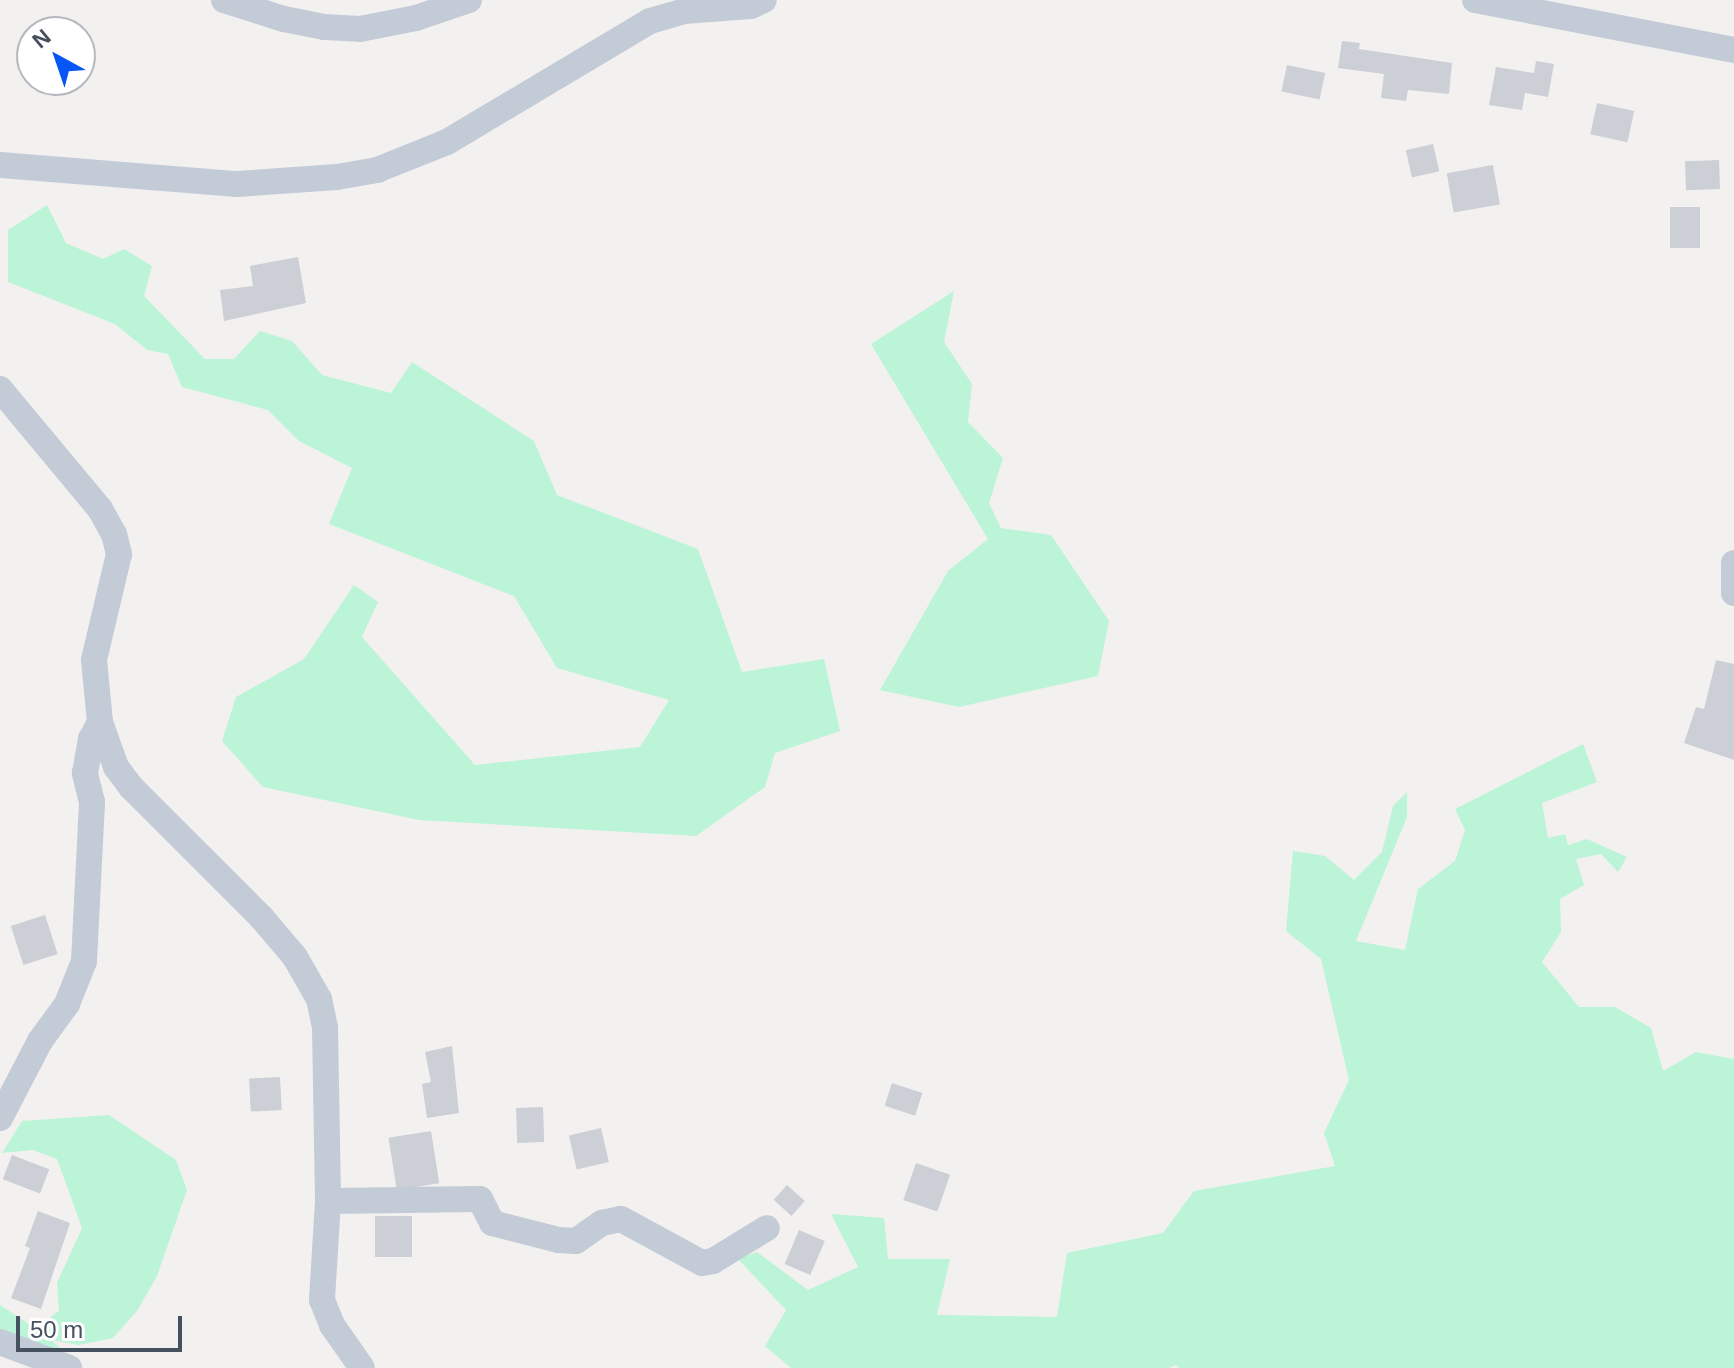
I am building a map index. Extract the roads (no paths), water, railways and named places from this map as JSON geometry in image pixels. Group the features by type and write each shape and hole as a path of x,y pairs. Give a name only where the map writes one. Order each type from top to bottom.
{"street":[{"path":"224,0 284,19 324,27 360,29 416,18 469,0"},
{"path":"0,165 237,184 337,177 377,170 447,142 650,21 684,11 751,6 764,0"},
{"path":"1475,0 1734,50"},
{"path":"0,389 100,509 114,534 119,554 94,660 100,722 116,767 131,787 261,917 295,957 319,999 325,1028 328,1201 322,1300 332,1325 362,1368"},
{"path":"1734,563 1734,593"},
{"path":"0,1118 40,1041 67,1004 84,961 92,835 86,755 100,722"},
{"path":"328,1201 480,1199 492,1223 576,1241 602,1223 621,1219 702,1263 713,1261 767,1228"},
{"path":"0,1342 69,1368"}]}
